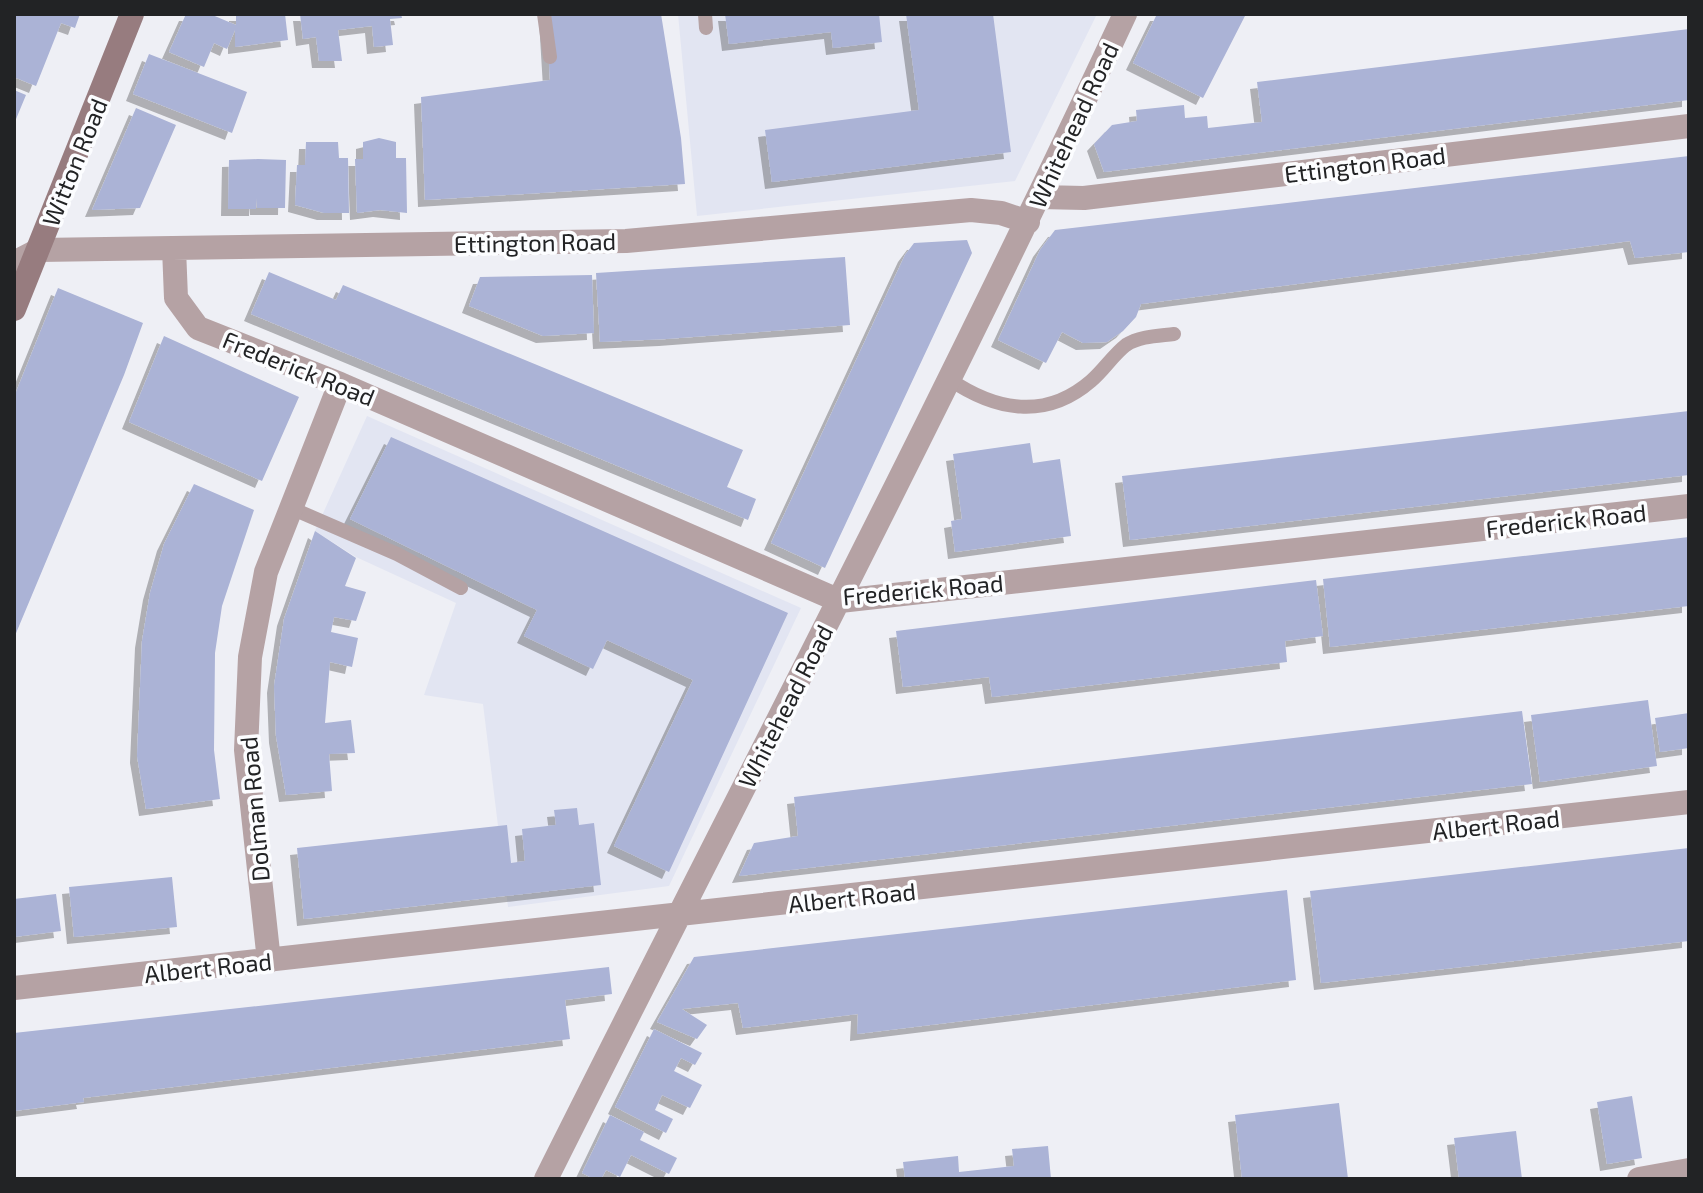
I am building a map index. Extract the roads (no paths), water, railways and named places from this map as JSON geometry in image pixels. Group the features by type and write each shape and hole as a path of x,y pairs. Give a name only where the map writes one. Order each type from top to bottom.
{"main road":[{"name":"Witton Road","path":"14,309 132,14"}],"street":[{"name":"Whitehead Road","path":"546,1179 677,916 840,601 1028,222 1125,14"},
{"name":"Ettington Road","path":"1040,197 1084,198 1689,126"},
{"name":"Ettington Road","path":"39,250 626,241 971,210 1001,213 1028,222"},
{"name":"Frederick Road","path":"174,248 176,298 198,328 340,384 840,601 1689,506"},
{"path":"14,263 39,250"},
{"name":"Dolman Road","path":"269,961 246,750 249,673 266,572 340,384"},
{"name":"Albert Road","path":"14,988 1689,802"},
{"path":"1639,1179 1689,1170"}],"lane":[{"path":"544,14 550,57"},
{"path":"949,379 972,395 996,403 1030,407 1048,405 1067,399 1093,380 1128,344 1144,338 1174,334"},
{"path":"291,508 397,554 461,588"}]}
